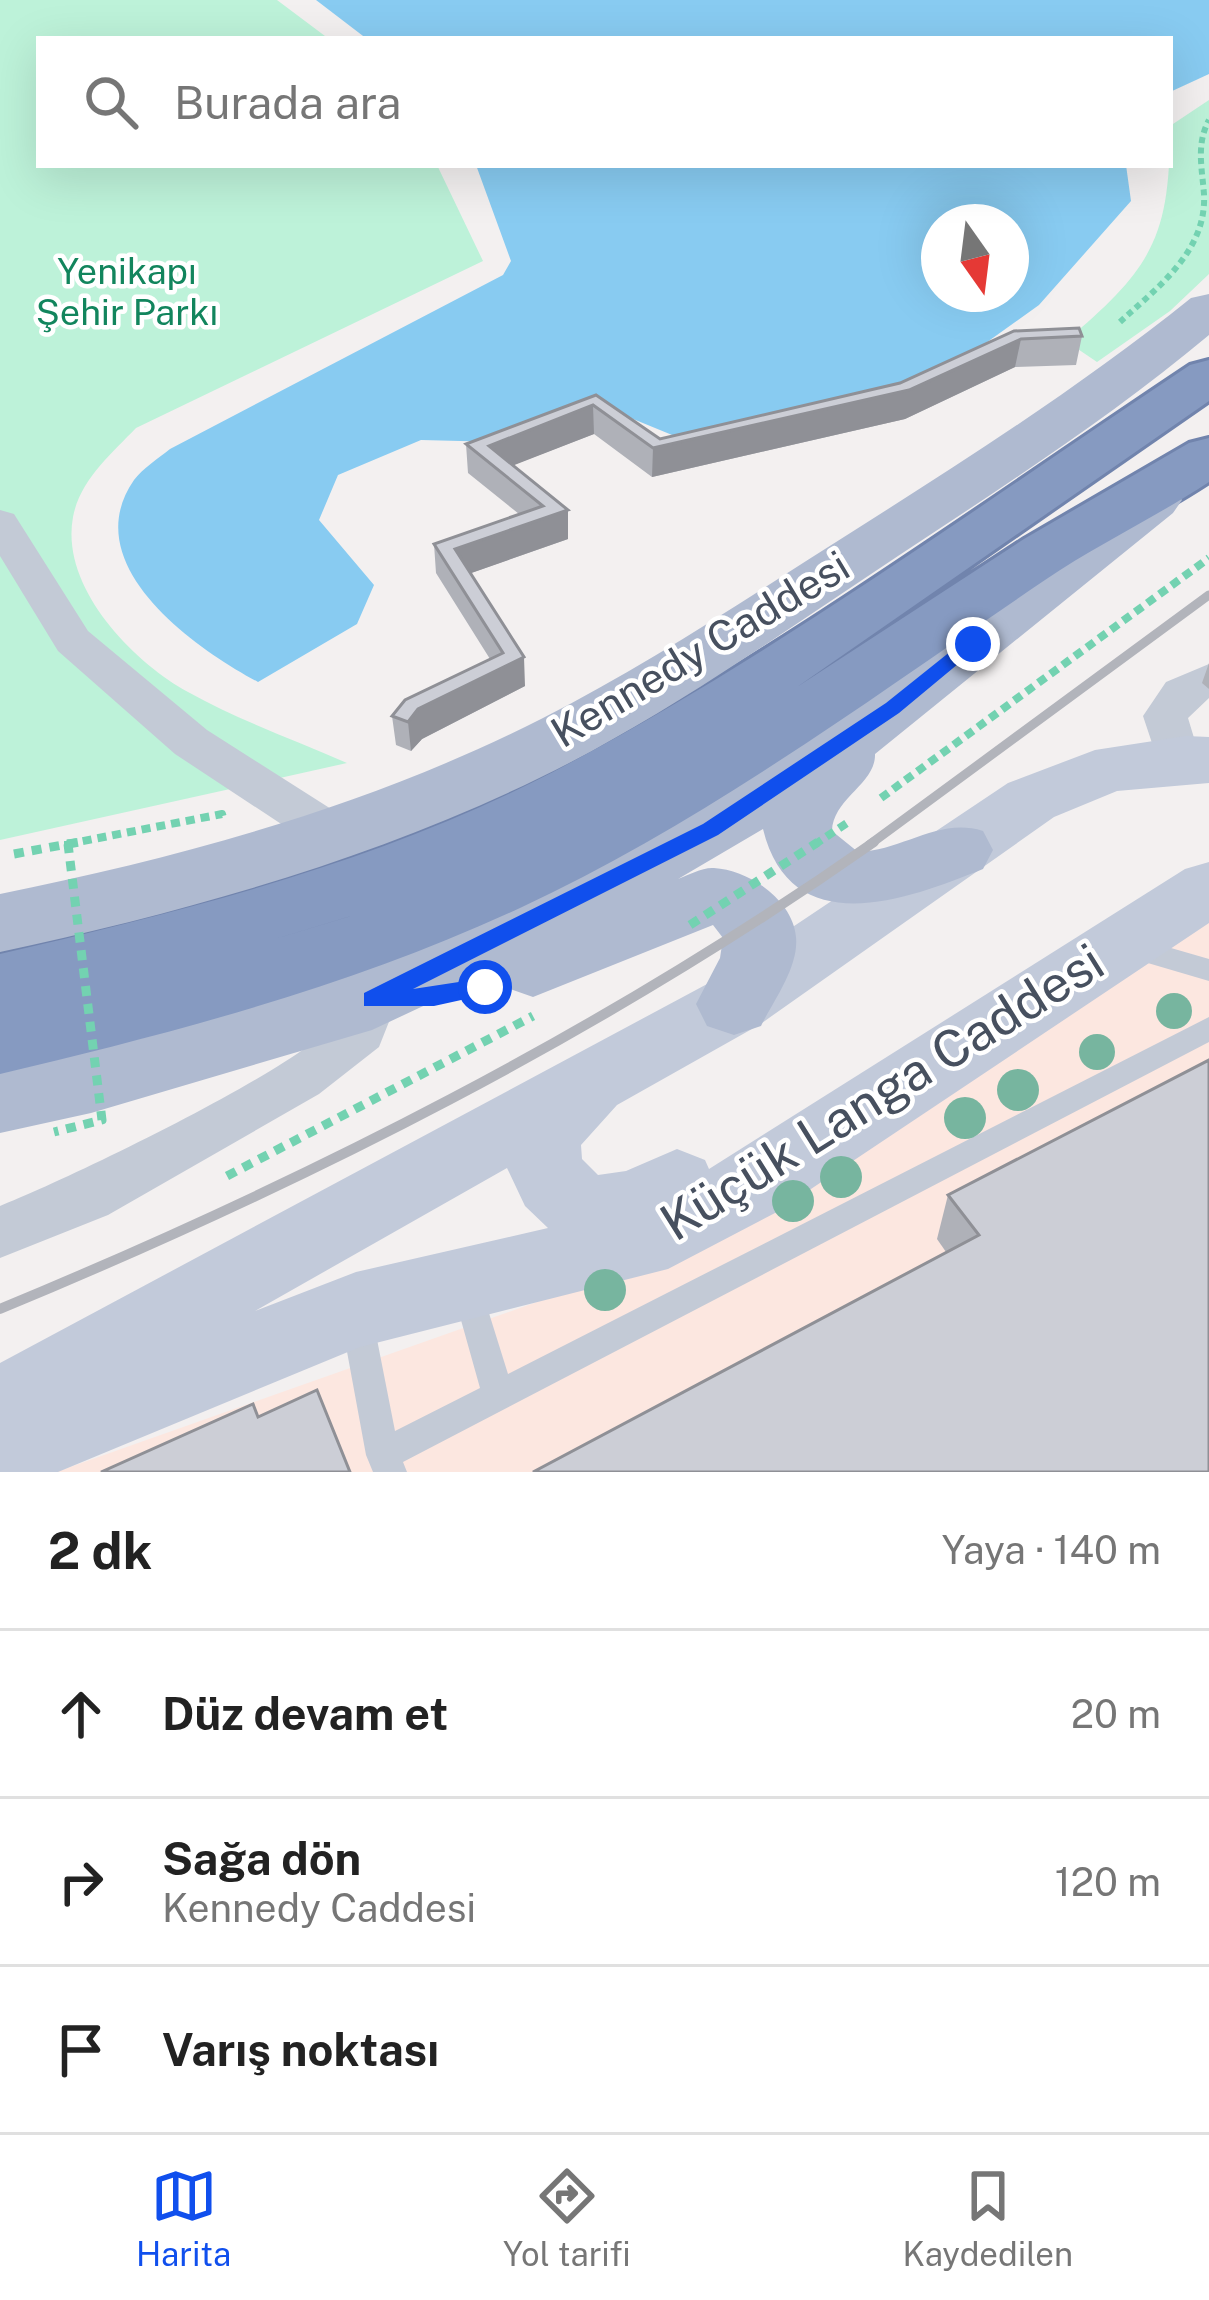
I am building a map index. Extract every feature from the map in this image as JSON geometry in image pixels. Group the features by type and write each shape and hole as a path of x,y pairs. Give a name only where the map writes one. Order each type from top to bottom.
{"highway":[{"path":"0,984 139,951 348,889 574,791 762,680 1209,376"},
{"path":"0,1042 230,985 346,948 493,890 758,747 1083,526 1195,465"}],"main road":[{"name":"Kennedy Caddesi","path":"0,922 169,882 334,834 511,759 637,696 1030,445 1144,364 1209,309"},
{"path":"27,1115 91,1080 372,999 710,830 892,708 1195,465"},
{"path":"892,708 816,789 794,824 796,840 820,862 852,880 887,876 958,850"},
{"path":"0,1409 613,1066 734,1004 802,963 958,850 1064,783 1133,763 1194,760"},
{"name":"Küçük Langa Caddesi","path":"0,1453 356,1310 466,1282 538,1271 640,1243 747,1189 1209,888"},
{"path":"372,999 434,997 485,987 712,895 737,902 760,934 757,959 734,1004"},
{"path":"613,1066 562,1110 543,1144 546,1169 571,1203 603,1212 653,1197 781,1129 887,1095"}],"street":[{"path":"0,523 73,641 191,742 334,834"},
{"path":"1194,760 1165,716 1182,693 1209,679"},
{"path":"0,1232 88,1197 300,1078 362,1031 372,999"}],"lane":[{"path":"1119,944 1209,970"},
{"path":"356,1310 386,1464 498,1396 1209,1029"},
{"path":"466,1282 498,1396"}],"path":[{"path":"1117,324 1167,278 1192,245 1204,216 1202,135 1209,120"},
{"path":"670,937 850,821 1209,558"},
{"path":"14,854 208,817"},
{"path":"27,1115 102,1120 68,844"},
{"path":"212,1184 553,1005"}],"shaded area":[{"path":"1209,916 1209,1472 56,1472 630,1269"}],"green space":[{"name":"Yenikapı Şehir Parkı","path":"0,0 277,0 325,36 36,36 36,168 438,168 483,261 136,428 90,479 73,517 72,543 89,595 145,661 207,702 347,763 0,840"},
{"path":"1209,100 1209,274 1170,311 1097,362 1066,341 1119,292 1150,248 1160,224 1169,168 1173,168 1173,124"}],"water":[{"path":"316,0 1209,0 1209,74 1173,91 1173,36 363,36"},
{"path":"477,168 1126,168 1131,201 1039,305 927,385 677,437 616,412 500,442 421,440 338,475 319,520 374,585 357,624 258,682 176,626 131,573 120,543 120,512 137,476 170,449 503,275 511,261"}],"building":[{"path":"1079,328 1082,336 1021,339 909,390 653,448 593,405 489,446 568,510 455,549 524,657 418,709 408,722 392,716 405,700 503,653 434,544 543,506 466,444 596,395 660,439 900,383 1014,331"},
{"path":"1209,1060 1209,1472 533,1472 979,1235 948,1195"},
{"path":"317,1390 350,1472 101,1472 253,1404 258,1417"}],"railway":[{"path":"869,845 1209,595"},
{"path":"0,1309 227,1209 450,1099 666,978 874,842"}],"route":[{"path":"485,987 434,997 372,999 710,830 782,786 973,644"}]}
